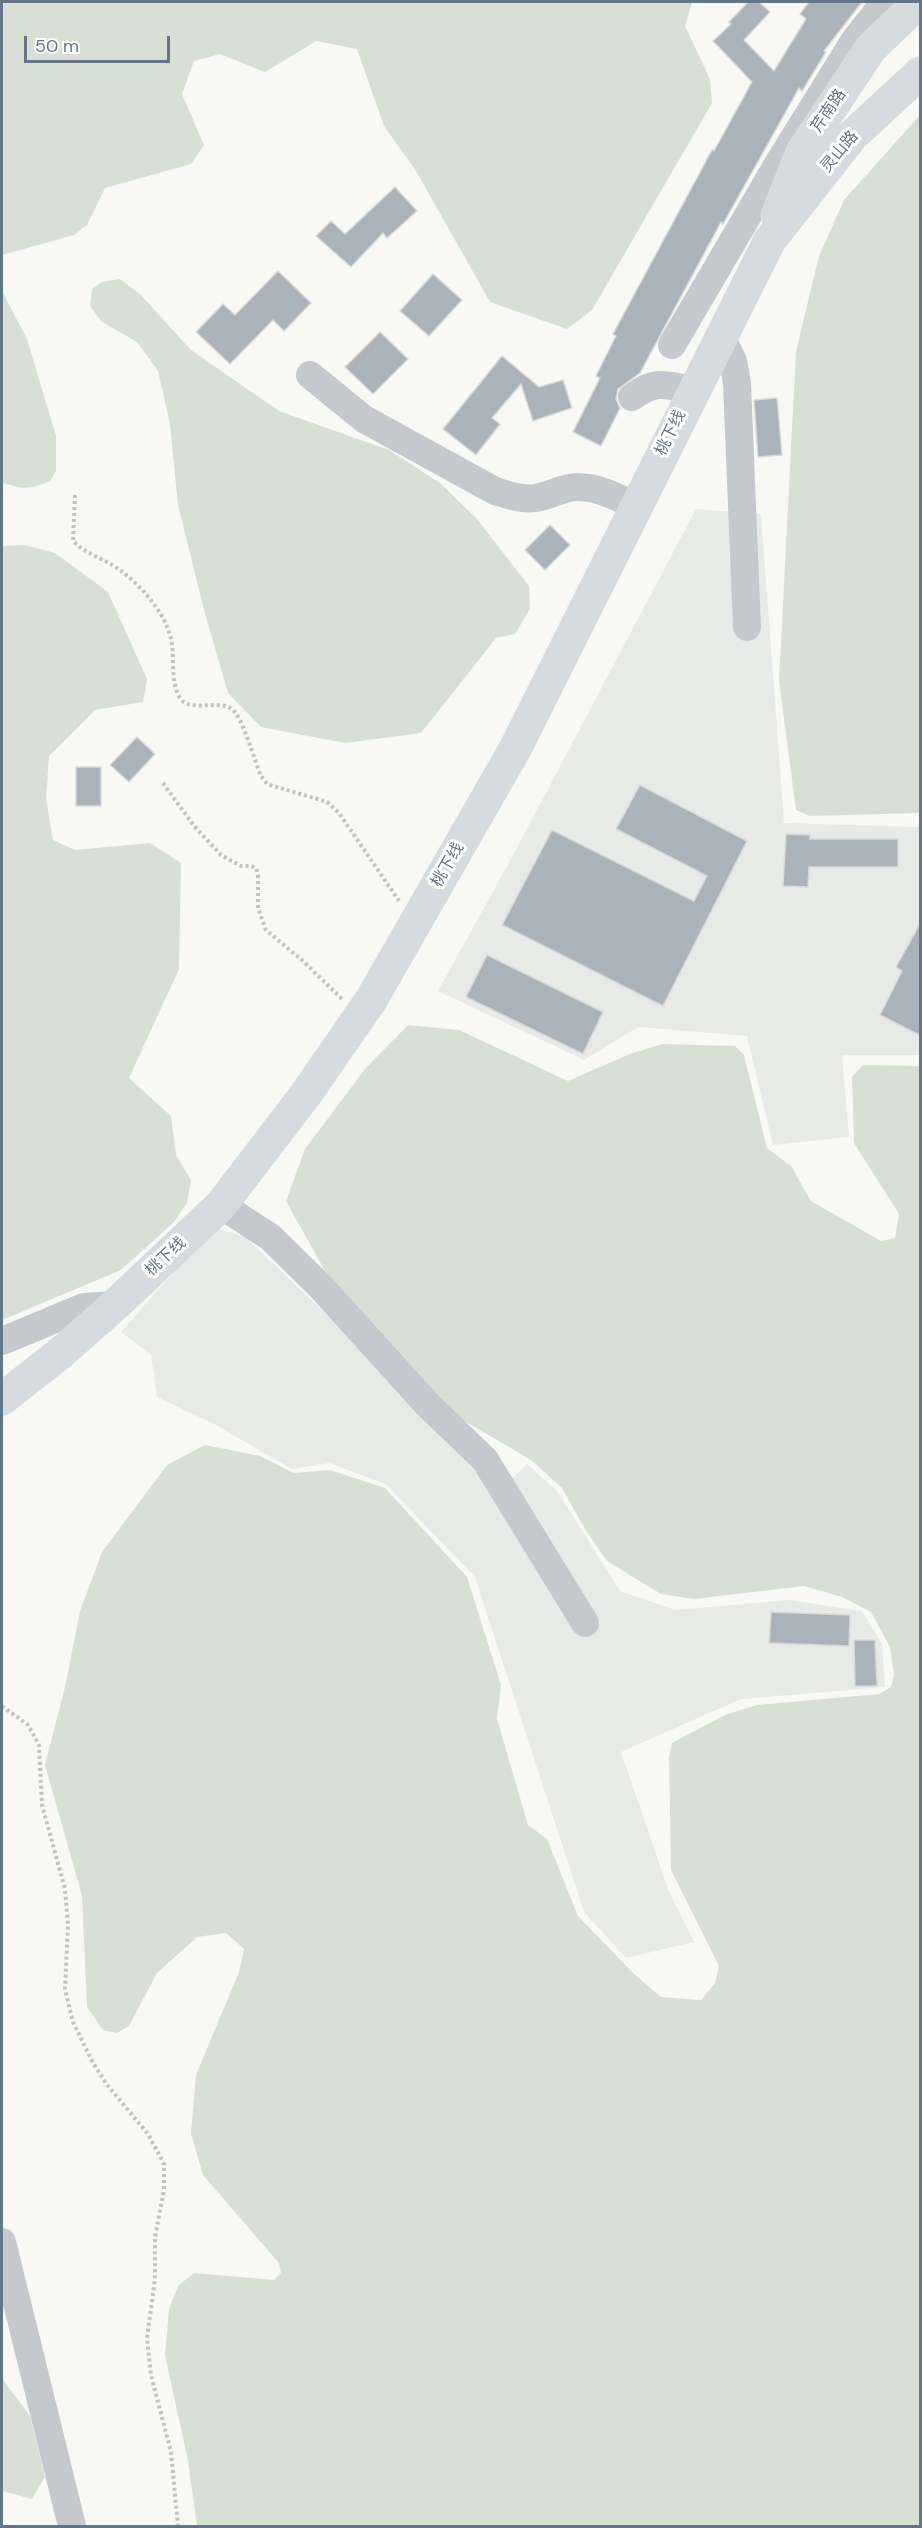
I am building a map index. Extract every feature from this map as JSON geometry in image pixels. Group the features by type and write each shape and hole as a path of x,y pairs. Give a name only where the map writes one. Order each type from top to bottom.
{"main road":[{"name":"芹南路","path":"770,240 783,196 802,152 871,48 919,2"},
{"name":"灵山路","path":"770,240 852,136 921,73"},
{"name":"桃下线","path":"2,1399 63,1351 115,1305 221,1205 306,1094 360,1016 515,749 720,335 770,240"}],"street":[{"path":"672,345 778,164 855,40 885,2"},
{"path":"720,335 733,360 737,383 747,627"},
{"path":"310,375 364,419 495,491 518,498 537,498 575,487 589,488 607,492 635,506"},
{"path":"632,397 646,387 655,384 693,390"},
{"path":"221,1205 270,1237 321,1287 427,1404 485,1460 585,1623"},
{"path":"2,1341 84,1307 115,1305"},
{"path":"2,2242 72,2526"}],"path":[{"path":"75,495 73,541 87,552 119,569 160,611 170,636 177,691 181,700 186,704 219,705 231,709 240,718 252,755 267,784 327,802 339,813 414,924"},
{"path":"163,783 194,826 221,855 241,866 256,868 258,908 266,930 303,960 360,1016"},
{"path":"2,1706 28,1725 39,1744 42,1805 65,1889 68,1925 65,1989 73,2022 98,2071 148,2134 164,2164 164,2190 155,2237 155,2279 147,2338 151,2374 171,2452 178,2526"}],"shaded area":[{"path":"2,2 692,2 685,26 710,79 712,103 592,310 567,329 490,302 416,171 384,126 357,49 316,41 265,72 220,54 194,61 182,94 204,145 191,164 105,188 87,225 74,235 2,255"},
{"path":"920,115 920,813 810,816 796,810 779,681 796,351 819,256 844,200"},
{"path":"120,279 141,295 191,350 279,411 389,450 440,483 477,519 529,586 530,609 515,634 496,638 421,733 345,743 261,727 228,693 204,610 178,505 170,424 158,371 137,342 102,322 90,306 92,289 102,282"},
{"path":"2,291 27,339 56,436 56,471 50,481 34,487 22,488 2,483"},
{"path":"696,509 761,514 784,823 918,827 920,825 920,1055 842,1055 849,1137 773,1145 747,1036 638,1027 584,1060 438,991 511,859"},
{"path":"25,545 55,553 108,592 147,679 143,702 95,710 49,756 46,799 53,840 75,850 150,843 181,863 179,969 129,1078 171,1116 176,1155 191,1180 187,1203 174,1222 121,1270 2,1320 2,546"},
{"path":"408,1025 459,1030 568,1081 630,1054 662,1044 735,1046 744,1055 767,1148 791,1166 811,1201 881,1241 895,1238 899,1214 854,1143 852,1077 863,1065 920,1066 920,2526 197,2526 188,2461 165,2355 169,2309 178,2286 194,2273 274,2280 281,2273 279,2263 203,2175 191,2134 196,2075 239,1972 244,1949 226,1933 197,1937 157,1973 129,2026 117,2033 103,2030 87,2007 82,1896 45,1765 65,1687 80,1611 102,1552 167,1465 205,1445 260,1456 294,1473 330,1470 385,1488 467,1577 501,1685 497,1719 528,1825 547,1839 578,1916 633,1973 661,1997 701,2000 715,1983 719,1966 671,1870 669,1757 672,1743 725,1715 757,1705 879,1694 891,1687 894,1675 890,1647 871,1612 842,1597 804,1586 694,1599 661,1594 607,1561 585,1529 562,1488 531,1460 446,1410 336,1291 286,1201 305,1149 365,1069"},
{"path":"213,1227 245,1237 506,1484 527,1464 557,1491 620,1591 675,1610 789,1600 862,1611 882,1644 885,1687 741,1699 621,1752 668,1889 694,1942 626,1958 584,1912 475,1577 386,1484 329,1463 292,1469 216,1425 157,1397 151,1355 121,1332"},
{"path":"2,2373 4,2381 30,2416 45,2477 32,2499 2,2491"}],"building":[{"path":"748,2 759,2 770,12 744,40 774,71 806,19 800,14 809,2 862,2 824,51 826,52 802,91 799,88 723,224 721,222 640,373 618,389 616,399 620,408 601,446 573,432 600,378 596,376 616,336 613,334 712,150 714,151 752,82 713,41 731,24 729,22"},
{"path":"395,187 417,211 387,238 383,233 351,267 316,236 331,221 345,234"},
{"path":"278,271 311,303 284,331 273,320 230,364 196,332 223,304 235,315"},
{"path":"433,274 462,300 429,336 400,311"},
{"path":"380,332 408,359 373,394 345,367"},
{"path":"502,356 539,387 563,380 572,408 533,421 521,384 492,418 500,424 476,455 443,429"},
{"path":"777,398 782,455 758,457 754,400"},
{"path":"550,525 570,545 545,570 525,550"},
{"path":"137,737 155,754 129,782 110,765"},
{"path":"76,767 101,767 101,806 76,806"},
{"path":"640,785 747,841 663,1006 502,925 552,830 694,901 707,876 616,829"},
{"path":"786,834 810,835 810,839 898,839 898,867 809,867 808,887 783,886"},
{"path":"921,922 921,1036 880,1015 902,971 896,967"},
{"path":"487,955 603,1012 583,1054 466,997"},
{"path":"771,1612 850,1615 849,1646 769,1643"},
{"path":"854,1640 875,1640 877,1686 855,1686"}]}
